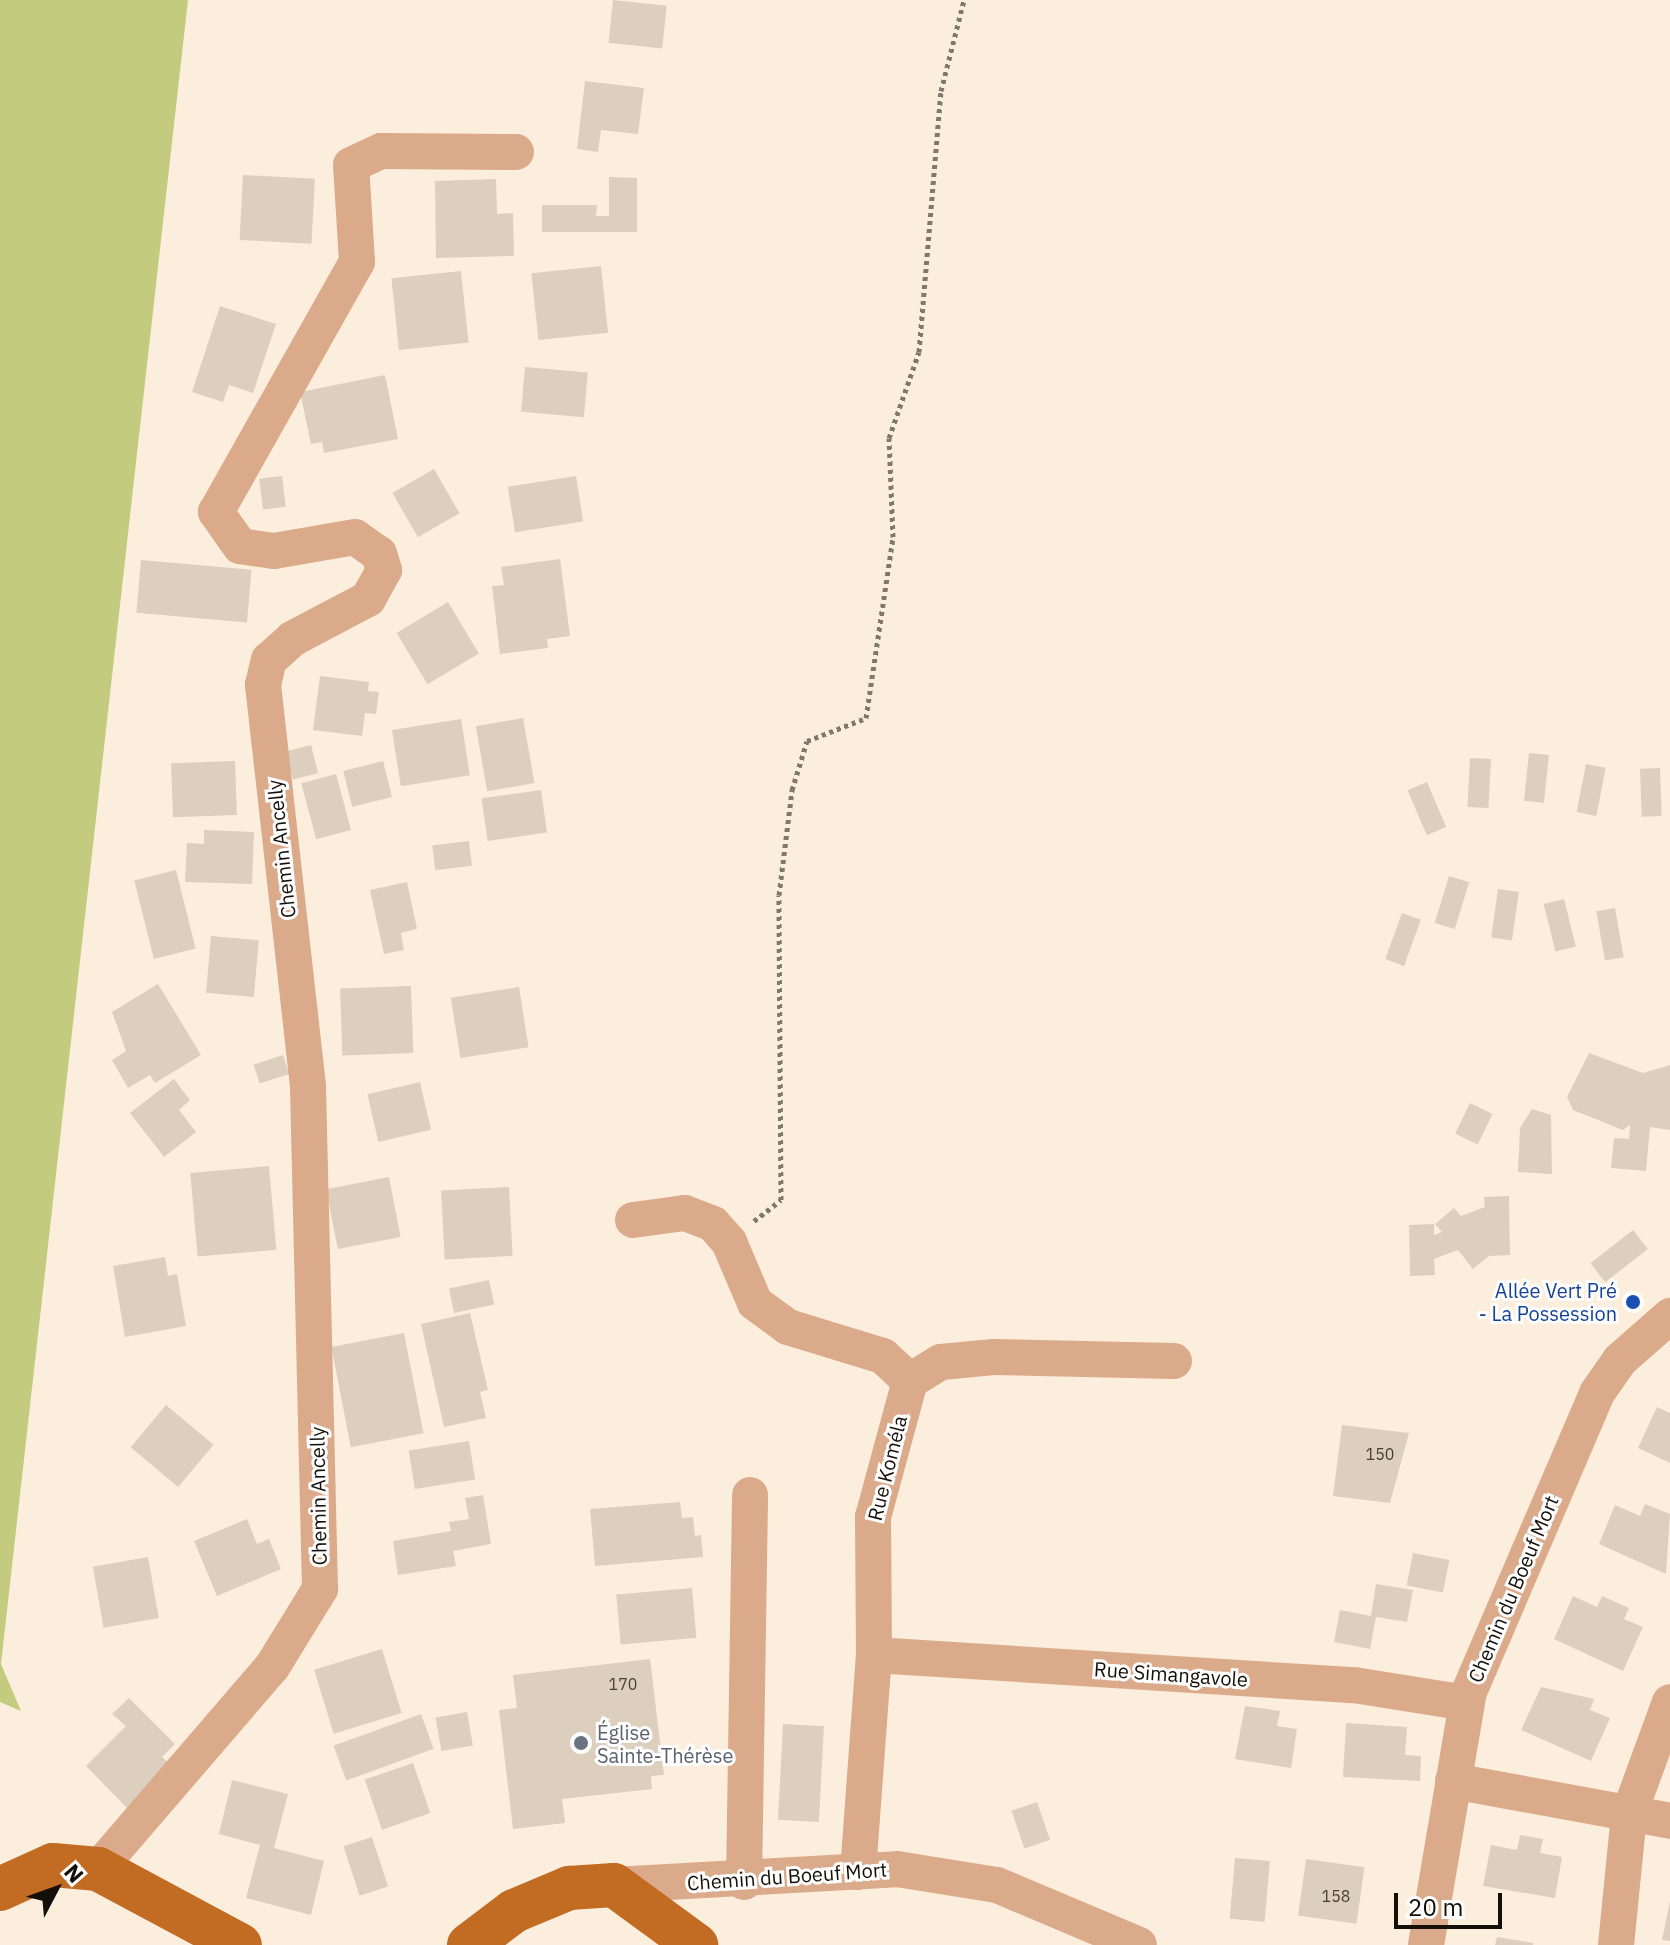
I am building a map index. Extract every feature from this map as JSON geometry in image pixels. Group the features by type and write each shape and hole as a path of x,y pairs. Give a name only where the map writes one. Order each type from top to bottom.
{"main road":[{"path":"0,1889 53,1865 98,1869 240,1945"},
{"path":"469,1945 541,1899 569,1888 614,1885 696,1945"}],"street":[{"name":"Chemin Ancelly","path":"98,1869 272,1667 320,1589 308,1086 263,685 269,660 292,639 368,599 384,570 379,554 355,537 274,551 240,546 216,512 357,262 351,165 381,151 516,152"},
{"path":"633,1220 685,1213 713,1224 732,1251 755,1303 788,1327 883,1356 910,1381 941,1362 994,1357 1174,1361"},
{"name":"Chemin du Boeuf Mort","path":"1426,1945 1467,1703 1597,1393 1620,1360 1670,1316"},
{"name":"Rue Koméla","path":"858,1872 874,1655 873,1517 910,1381"},
{"path":"744,1882 750,1495"},
{"name":"Rue Simangavole","path":"874,1655 1354,1685 1467,1703"},
{"path":"1616,1945 1629,1814 1670,1702"},
{"path":"1453,1781 1670,1821"},
{"name":"Chemin du Boeuf Mort","path":"614,1885 744,1882 897,1869 997,1885 1139,1945"}],"path":[{"path":"732,1251 753,1221 781,1200 779,895 792,790 807,741 866,718 893,537 889,438 919,352 941,91 964,0"}],"green space":[{"path":"0,0 188,0 1,1664 21,1711 0,1702"}],"building":[{"path":"613,0 667,6 662,48 609,43"},
{"path":"585,81 644,88 638,134 601,130 598,152 577,149"},
{"path":"243,175 315,179 311,244 240,240"},
{"path":"609,177 637,178 637,232 542,232 542,205 597,205 596,216 609,216"},
{"path":"496,179 497,214 513,213 514,256 436,258 435,181"},
{"path":"601,266 608,333 538,340 531,273"},
{"path":"461,271 469,343 399,350 391,278"},
{"path":"220,306 276,324 253,393 229,385 223,402 192,392"},
{"path":"525,367 588,372 584,417 521,412"},
{"path":"385,375 398,439 324,453 322,442 311,444 300,392"},
{"path":"434,469 459,513 418,537 392,493"},
{"path":"282,476 286,507 263,510 259,479"},
{"path":"576,476 583,521 515,532 508,487"},
{"path":"560,559 570,636 547,639 548,648 500,654 492,586 504,585 501,567"},
{"path":"141,560 252,570 247,622 136,613"},
{"path":"448,602 479,653 427,684 397,633"},
{"path":"320,676 369,682 368,691 379,692 376,714 365,713 362,736 313,730"},
{"path":"523,718 534,783 487,791 476,726"},
{"path":"461,719 470,775 401,786 392,730"},
{"path":"311,745 318,773 293,779 286,751"},
{"path":"1529,753 1549,755 1544,803 1524,801"},
{"path":"1470,758 1491,759 1488,808 1467,807"},
{"path":"235,761 237,815 173,817 171,763"},
{"path":"383,761 392,797 352,807 343,771"},
{"path":"1586,764 1606,768 1596,816 1577,812"},
{"path":"1660,768 1662,816 1642,817 1640,769"},
{"path":"336,774 351,830 316,839 301,783"},
{"path":"1427,782 1446,827 1427,835 1408,790"},
{"path":"541,790 547,833 488,841 482,798"},
{"path":"204,830 254,832 252,884 185,882 187,843 204,844"},
{"path":"469,841 472,866 435,870 432,846"},
{"path":"176,870 196,949 154,959 134,880"},
{"path":"1449,876 1469,882 1455,929 1435,923"},
{"path":"407,882 417,929 401,933 404,950 384,954 370,890"},
{"path":"1498,889 1519,892 1512,940 1491,938"},
{"path":"1564,899 1576,947 1555,952 1544,904"},
{"path":"1615,908 1624,957 1605,961 1596,911"},
{"path":"1402,913 1421,920 1404,966 1385,959"},
{"path":"211,936 259,940 254,997 206,993"},
{"path":"158,984 201,1055 155,1083 150,1075 128,1088 112,1060 126,1051 112,1012"},
{"path":"411,986 413,1053 342,1055 340,988"},
{"path":"519,987 529,1047 460,1058 451,998"},
{"path":"1589,1053 1643,1073 1670,1065 1670,1130 1650,1127 1646,1171 1611,1168 1614,1138 1629,1139 1630,1125 1623,1130 1573,1110 1567,1097"},
{"path":"283,1055 289,1074 260,1084 254,1065"},
{"path":"174,1079 190,1100 179,1110 196,1132 164,1157 130,1113"},
{"path":"420,1082 431,1130 378,1142 367,1094"},
{"path":"1470,1103 1492,1114 1478,1145 1455,1134"},
{"path":"1532,1109 1551,1115 1552,1174 1518,1172 1520,1128"},
{"path":"269,1166 276,1250 198,1257 190,1173"},
{"path":"389,1177 401,1237 338,1249 326,1189"},
{"path":"509,1187 513,1256 445,1259 441,1191"},
{"path":"1509,1196 1510,1255 1489,1256 1473,1269 1458,1250 1434,1259 1435,1275 1410,1276 1409,1225 1434,1224 1434,1235 1442,1232 1435,1224 1454,1208 1461,1216 1485,1207 1484,1197"},
{"path":"1633,1230 1648,1249 1605,1282 1590,1263"},
{"path":"165,1257 168,1276 177,1274 186,1326 125,1337 113,1266"},
{"path":"489,1280 494,1304 454,1313 449,1289"},
{"path":"470,1313 488,1390 480,1392 486,1418 444,1427 421,1324"},
{"path":"404,1333 423,1433 351,1447 331,1347"},
{"path":"166,1405 213,1445 178,1487 131,1447"},
{"path":"1657,1407 1670,1413 1670,1463 1638,1448"},
{"path":"1342,1425 1409,1433 1390,1503 1333,1496"},
{"path":"469,1441 475,1480 415,1489 409,1451"},
{"path":"483,1495 491,1544 453,1551 456,1566 398,1575 393,1541 451,1531 449,1522 469,1519 465,1498"},
{"path":"680,1502 682,1518 693,1517 695,1536 701,1535 703,1557 595,1566 590,1509"},
{"path":"1645,1504 1670,1514 1666,1574 1599,1544 1615,1505 1640,1516"},
{"path":"247,1519 257,1544 269,1539 281,1569 217,1596 194,1541"},
{"path":"1413,1553 1449,1560 1443,1592 1407,1585"},
{"path":"148,1557 159,1618 104,1628 93,1567"},
{"path":"1376,1584 1413,1590 1407,1622 1376,1617 1370,1649 1334,1642 1340,1610 1371,1616"},
{"path":"692,1588 696,1638 621,1644 616,1595"},
{"path":"1573,1596 1597,1607 1602,1596 1629,1608 1624,1619 1643,1627 1623,1671 1554,1639"},
{"path":"382,1649 402,1713 334,1734 314,1670"},
{"name":"Église Sainte-Thérèse","path":"650,1659 664,1775 651,1776 652,1789 562,1799 565,1823 513,1829 499,1710 517,1708 513,1675"},
{"path":"1541,1687 1594,1699 1590,1710 1610,1718 1591,1761 1521,1730"},
{"path":"129,1698 175,1744 162,1757 172,1766 128,1809 86,1766 126,1726 112,1714"},
{"path":"1245,1706 1280,1711 1277,1726 1297,1729 1291,1768 1235,1759"},
{"path":"467,1712 473,1745 441,1751 435,1718"},
{"path":"421,1714 434,1749 346,1781 334,1746"},
{"path":"1346,1723 1407,1727 1405,1755 1421,1756 1420,1781 1343,1777"},
{"path":"783,1724 824,1726 819,1822 778,1820"},
{"path":"413,1763 430,1813 382,1830 365,1780"},
{"path":"232,1780 288,1794 274,1848 324,1861 311,1915 246,1898 260,1845 219,1834"},
{"path":"1037,1802 1050,1840 1024,1849 1011,1811"},
{"path":"1520,1835 1543,1839 1540,1853 1562,1857 1555,1898 1483,1886 1491,1845 1517,1850"},
{"path":"372,1837 388,1886 360,1896 343,1846"},
{"path":"1235,1858 1270,1861 1265,1922 1230,1919"},
{"path":"1306,1859 1364,1867 1356,1924 1298,1915"},
{"path":"1670,1901 1670,1941 1662,1940"},
{"path":"1497,1937 1533,1943 1533,1945 1495,1945"}],"place":[{"name":"Allée Vert Pré - La Possession","path":"1633,1302"},
{"name":"Église Sainte-Thérèse","path":"581,1743"}]}
